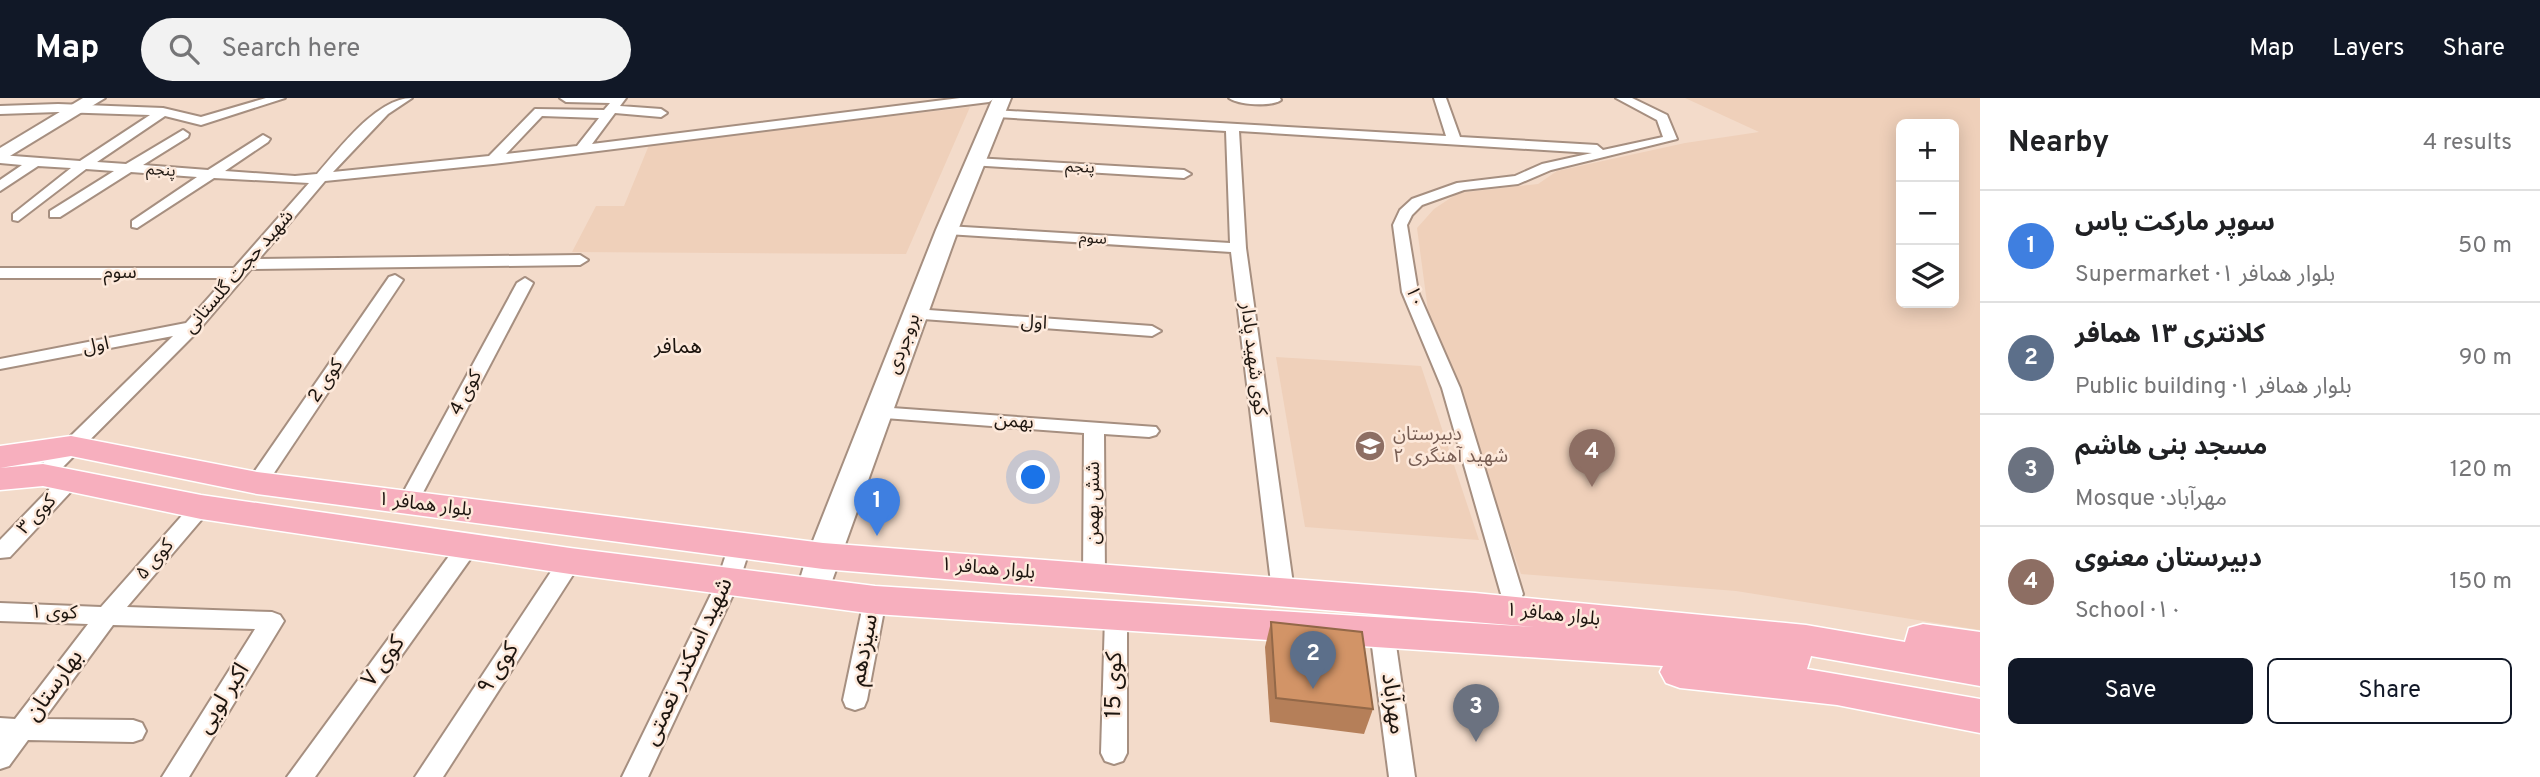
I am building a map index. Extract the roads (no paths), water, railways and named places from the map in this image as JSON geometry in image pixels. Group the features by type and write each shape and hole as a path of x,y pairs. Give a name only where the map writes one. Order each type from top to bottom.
{"main road":[{"name":"بلوار همافر ۱","path":"0,457 62,467 257,482 823,556 1283,591 1481,623 1818,660 1980,687"},
{"name":"بلوار همافر ۱","path":"0,479 62,467 201,507 570,561 875,600 1116,617 1382,631 1481,623 1806,640 1980,670"},
{"path":"1980,647 1801,620 1512,593 1481,623 1534,656 1837,689 1980,716"}],"street":[{"path":"0,141 69,105 96,98"},
{"path":"0,110 69,105 163,112 201,121 279,98"},
{"name":"شهید حجت گلستانی","path":"62,467 192,327 323,175 384,111 406,98"},
{"path":"566,98 661,113"},
{"path":"1235,98 1276,111 1454,139 1619,150 1670,139 1663,118 1622,98"},
{"path":"1440,98 1454,139"},
{"name":"پنجم","path":"0,158 295,180 996,103 1232,127 1276,111"},
{"name":"بروجردی","path":"812,592 823,556 996,103"},
{"path":"0,158 69,105"},
{"path":"581,149 614,105"},
{"path":"493,160 539,112 614,105"},
{"path":"18,217 83,165 163,112"},
{"name":"کوی شهید پادار","path":"1232,127 1238,248 1283,591"},
{"path":"55,214 183,134"},
{"path":"137,224 263,139"},
{"name":"۱۰","path":"1512,593 1451,388 1410,292 1400,225 1405,213 1417,202 1462,186 1518,180 1547,167 1619,150"},
{"path":"0,187 37,160"},
{"name":"پنجم","path":"975,162 1184,174"},
{"name":"سوم","path":"947,230 1238,248"},
{"name":"سوم","path":"0,273 580,260"},
{"name":"کوی 2","path":"257,482 396,280"},
{"name":"کوی 4","path":"408,502 525,283"},
{"name":"اول","path":"915,314 1152,331"},
{"name":"اول","path":"0,364 192,327"},
{"name":"بهمن","path":"878,413 1150,431"},
{"name":"شش بهمن","path":"1094,428 1094,578"},
{"name":"کوی ۳","path":"2,551 62,467"},
{"name":"کوی ۵","path":"108,614 201,507"},
{"name":"شهید اسکندر نعمتی","path":"635,777 727,582 740,545"},
{"name":"کوی ۷","path":"300,777 468,546"},
{"name":"کوی ۹","path":"428,777 570,561"},
{"name":"سیزدهم","path":"855,700 875,600"},
{"name":"کوی ۱","path":"0,612 272,621"},
{"name":"بهارستان","path":"0,758 11,730 108,614"},
{"name":"کوی 15","path":"1114,753 1116,617"},
{"name":"اکبر لویی","path":"175,777 272,621"},
{"name":"مهرآباد","path":"1382,631 1402,777"},
{"path":"11,730 134,732"}],"place":[{"name":"دبیرستان شهید آهنگری ۲","path":"1370,446"},
{"name":"دبیرستان معنوی","path":"1592,487"},
{"name":"سوپر مارکت یاس","path":"877,536"},
{"name":"کلانتری ۱۳ همافر","path":"1313,689"},
{"name":"مسجد بنی هاشم","path":"1476,742"}],"district":[{"name":"همافر","path":"678,347"}]}
